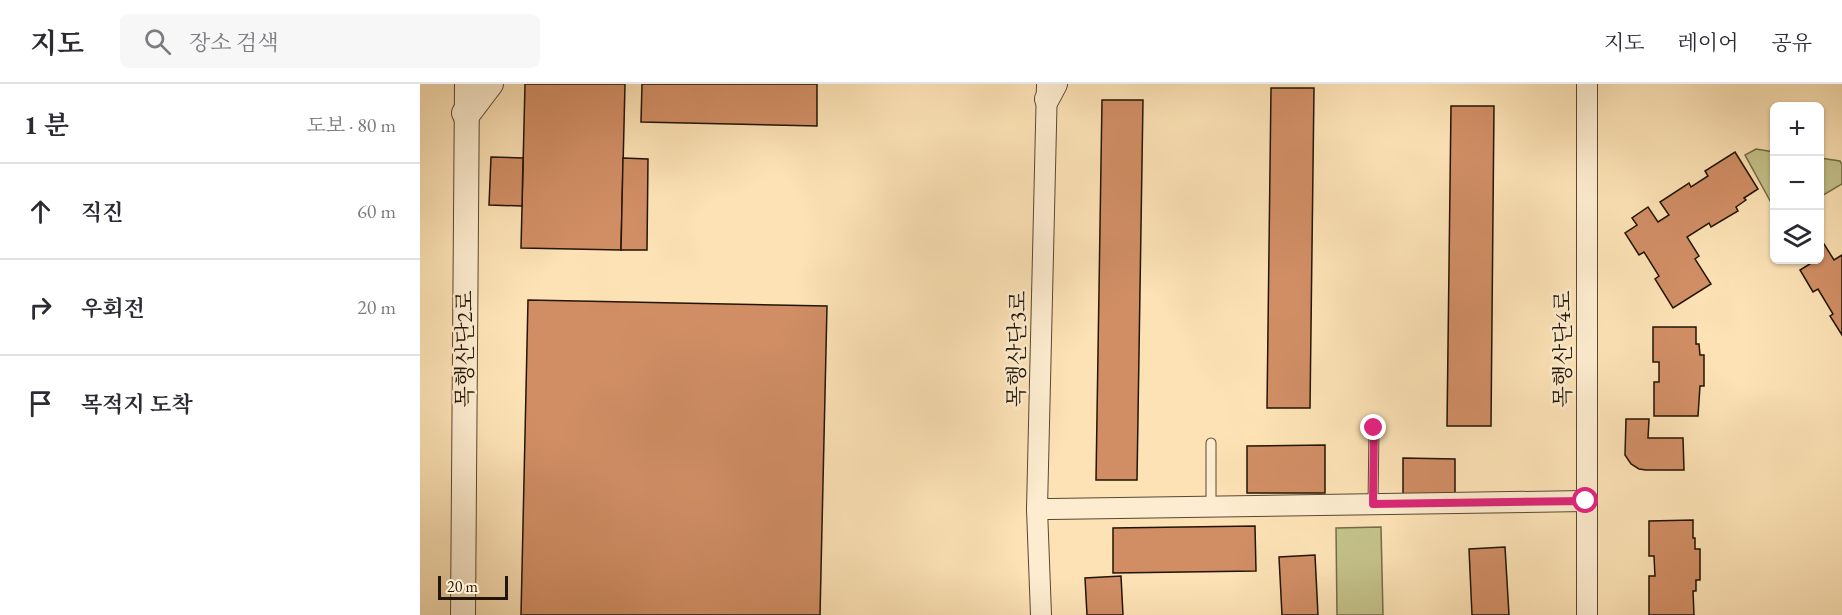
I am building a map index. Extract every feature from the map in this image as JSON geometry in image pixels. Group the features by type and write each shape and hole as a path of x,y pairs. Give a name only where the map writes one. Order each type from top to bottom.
{"street":[{"path":"450,84 466,117 491,84"},
{"name":"목행산단2로","path":"463,615 467,84"},
{"name":"목행산단4로","path":"1587,84 1587,615"},
{"name":"목행산단3로","path":"1041,615 1037,509 1047,88"},
{"path":"1037,509 1586,501"}],"lane":[{"path":"1373,504 1374,428"},
{"path":"1211,443 1211,508"}],"shaded area":[{"path":"1756,149 1770,151 1770,201 1745,155"},
{"path":"1824,159 1840,161 1842,184 1824,195"},
{"path":"1381,527 1383,615 1337,615 1336,528"}],"building":[{"path":"525,84 625,84 621,250 521,248"},
{"path":"642,84 817,84 817,126 641,122"},
{"path":"1271,88 1314,88 1310,408 1267,408"},
{"path":"1102,100 1143,100 1137,480 1096,480"},
{"path":"1451,106 1494,106 1491,426 1447,426"},
{"path":"1735,152 1758,189 1744,198 1746,200 1736,207 1738,211 1711,227 1709,223 1687,237 1699,256 1695,259 1711,284 1673,308 1655,279 1659,276 1644,252 1639,255 1625,233 1637,225 1632,218 1648,207 1658,222 1669,215 1660,202 1689,183 1691,187 1708,176 1705,171"},
{"path":"491,157 523,158 522,206 489,205"},
{"path":"623,158 648,159 647,250 621,250"},
{"path":"1824,244 1834,260 1842,255 1842,335 1830,316 1833,314 1818,289 1813,292 1800,270 1810,264 1824,264"},
{"path":"528,300 827,306 820,615 521,615"},
{"path":"1653,327 1696,327 1696,344 1699,344 1700,355 1704,355 1704,386 1700,386 1698,416 1654,416 1654,382 1659,382 1659,362 1653,362"},
{"path":"1626,419 1649,419 1648,438 1683,438 1684,470 1646,470 1631,464 1625,455"},
{"path":"1325,445 1325,493 1247,493 1247,446"},
{"path":"1403,458 1455,459 1455,495 1403,495"},
{"path":"1693,520 1695,549 1700,549 1700,580 1696,580 1696,591 1693,591 1694,615 1649,615 1649,576 1655,576 1654,556 1649,556 1649,521"},
{"path":"1255,526 1256,571 1113,573 1113,528"},
{"path":"1505,547 1509,615 1472,615 1469,549"},
{"path":"1315,555 1318,615 1282,615 1279,557"},
{"path":"1121,576 1123,615 1087,615 1085,578"}],"route":[{"path":"1374,428 1373,504 1586,501"}]}
